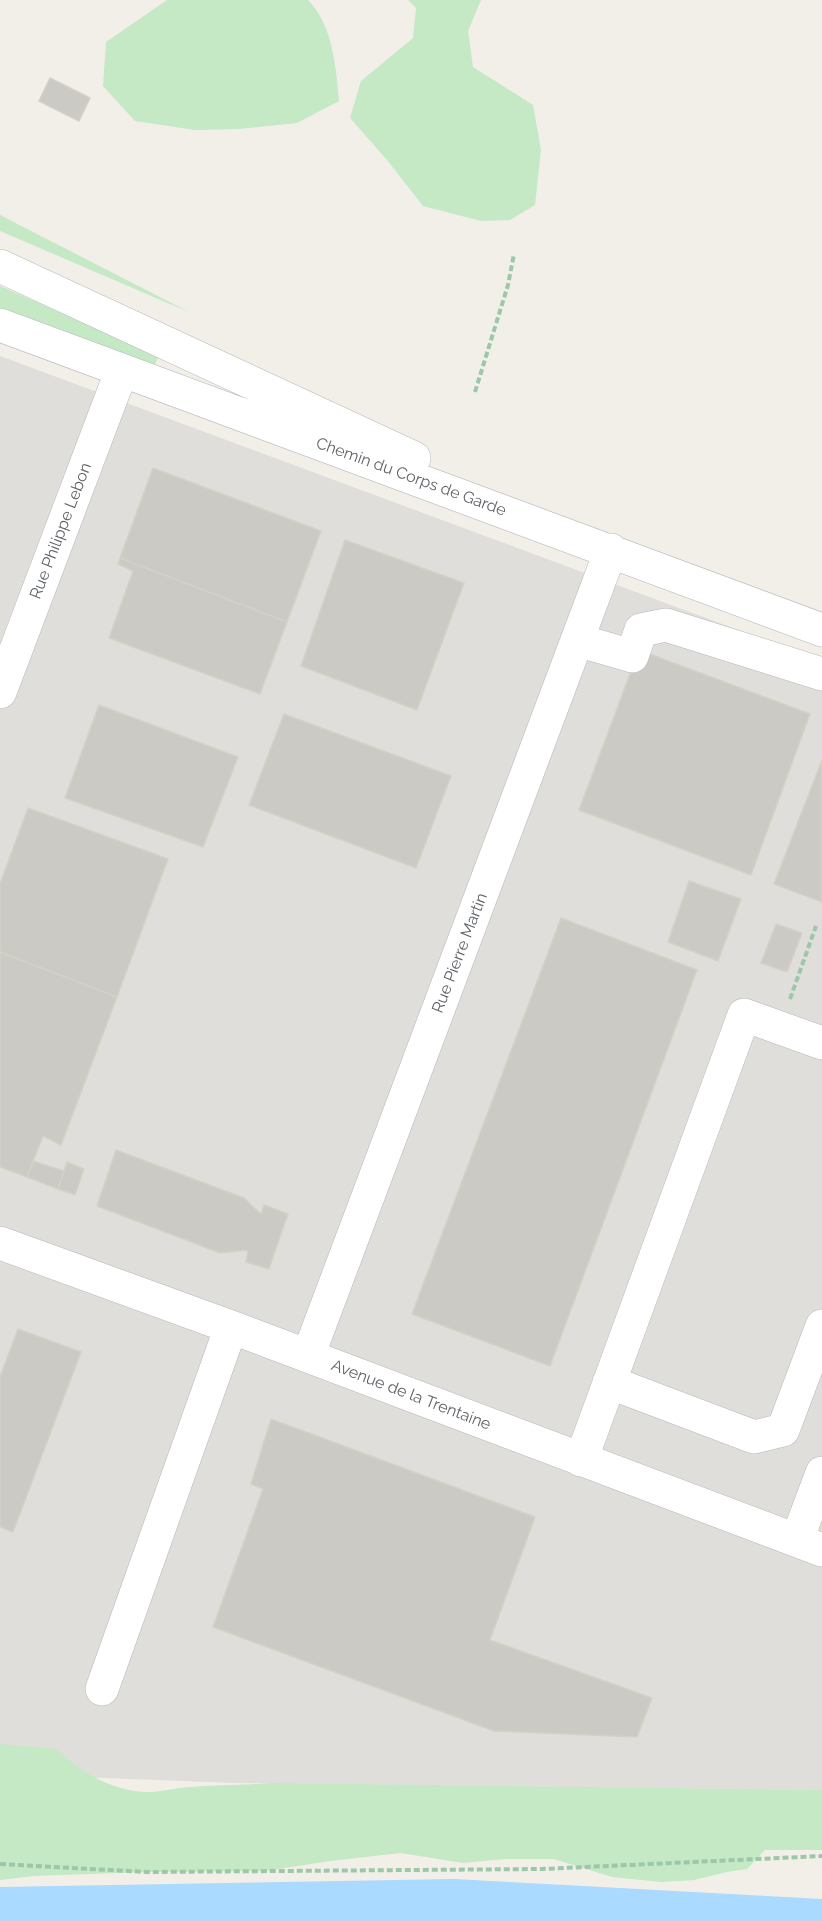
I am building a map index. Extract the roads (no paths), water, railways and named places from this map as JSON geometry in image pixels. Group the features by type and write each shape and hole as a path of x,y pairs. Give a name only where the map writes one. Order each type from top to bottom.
{"street":[{"path":"0,266 611,550"},
{"name":"Chemin du Corps de Garde","path":"0,325 822,630"},
{"name":"Rue Philippe Lebon","path":"0,692 123,371"},
{"name":"Rue Pierre Martin","path":"308,1356 611,550"},
{"path":"577,640 632,656 641,630 666,625 822,674"},
{"path":"581,1460 744,1015 822,1043"},
{"name":"Avenue de la Trentaine","path":"0,1243 231,1327 809,1545"},
{"path":"609,1382 754,1437 764,1435 783,1430 822,1326"},
{"path":"102,1689 231,1327"},
{"path":"809,1545 822,1473"}],"water":[{"path":"454,1879 822,1899 822,1921 0,1921 0,1887"}]}
